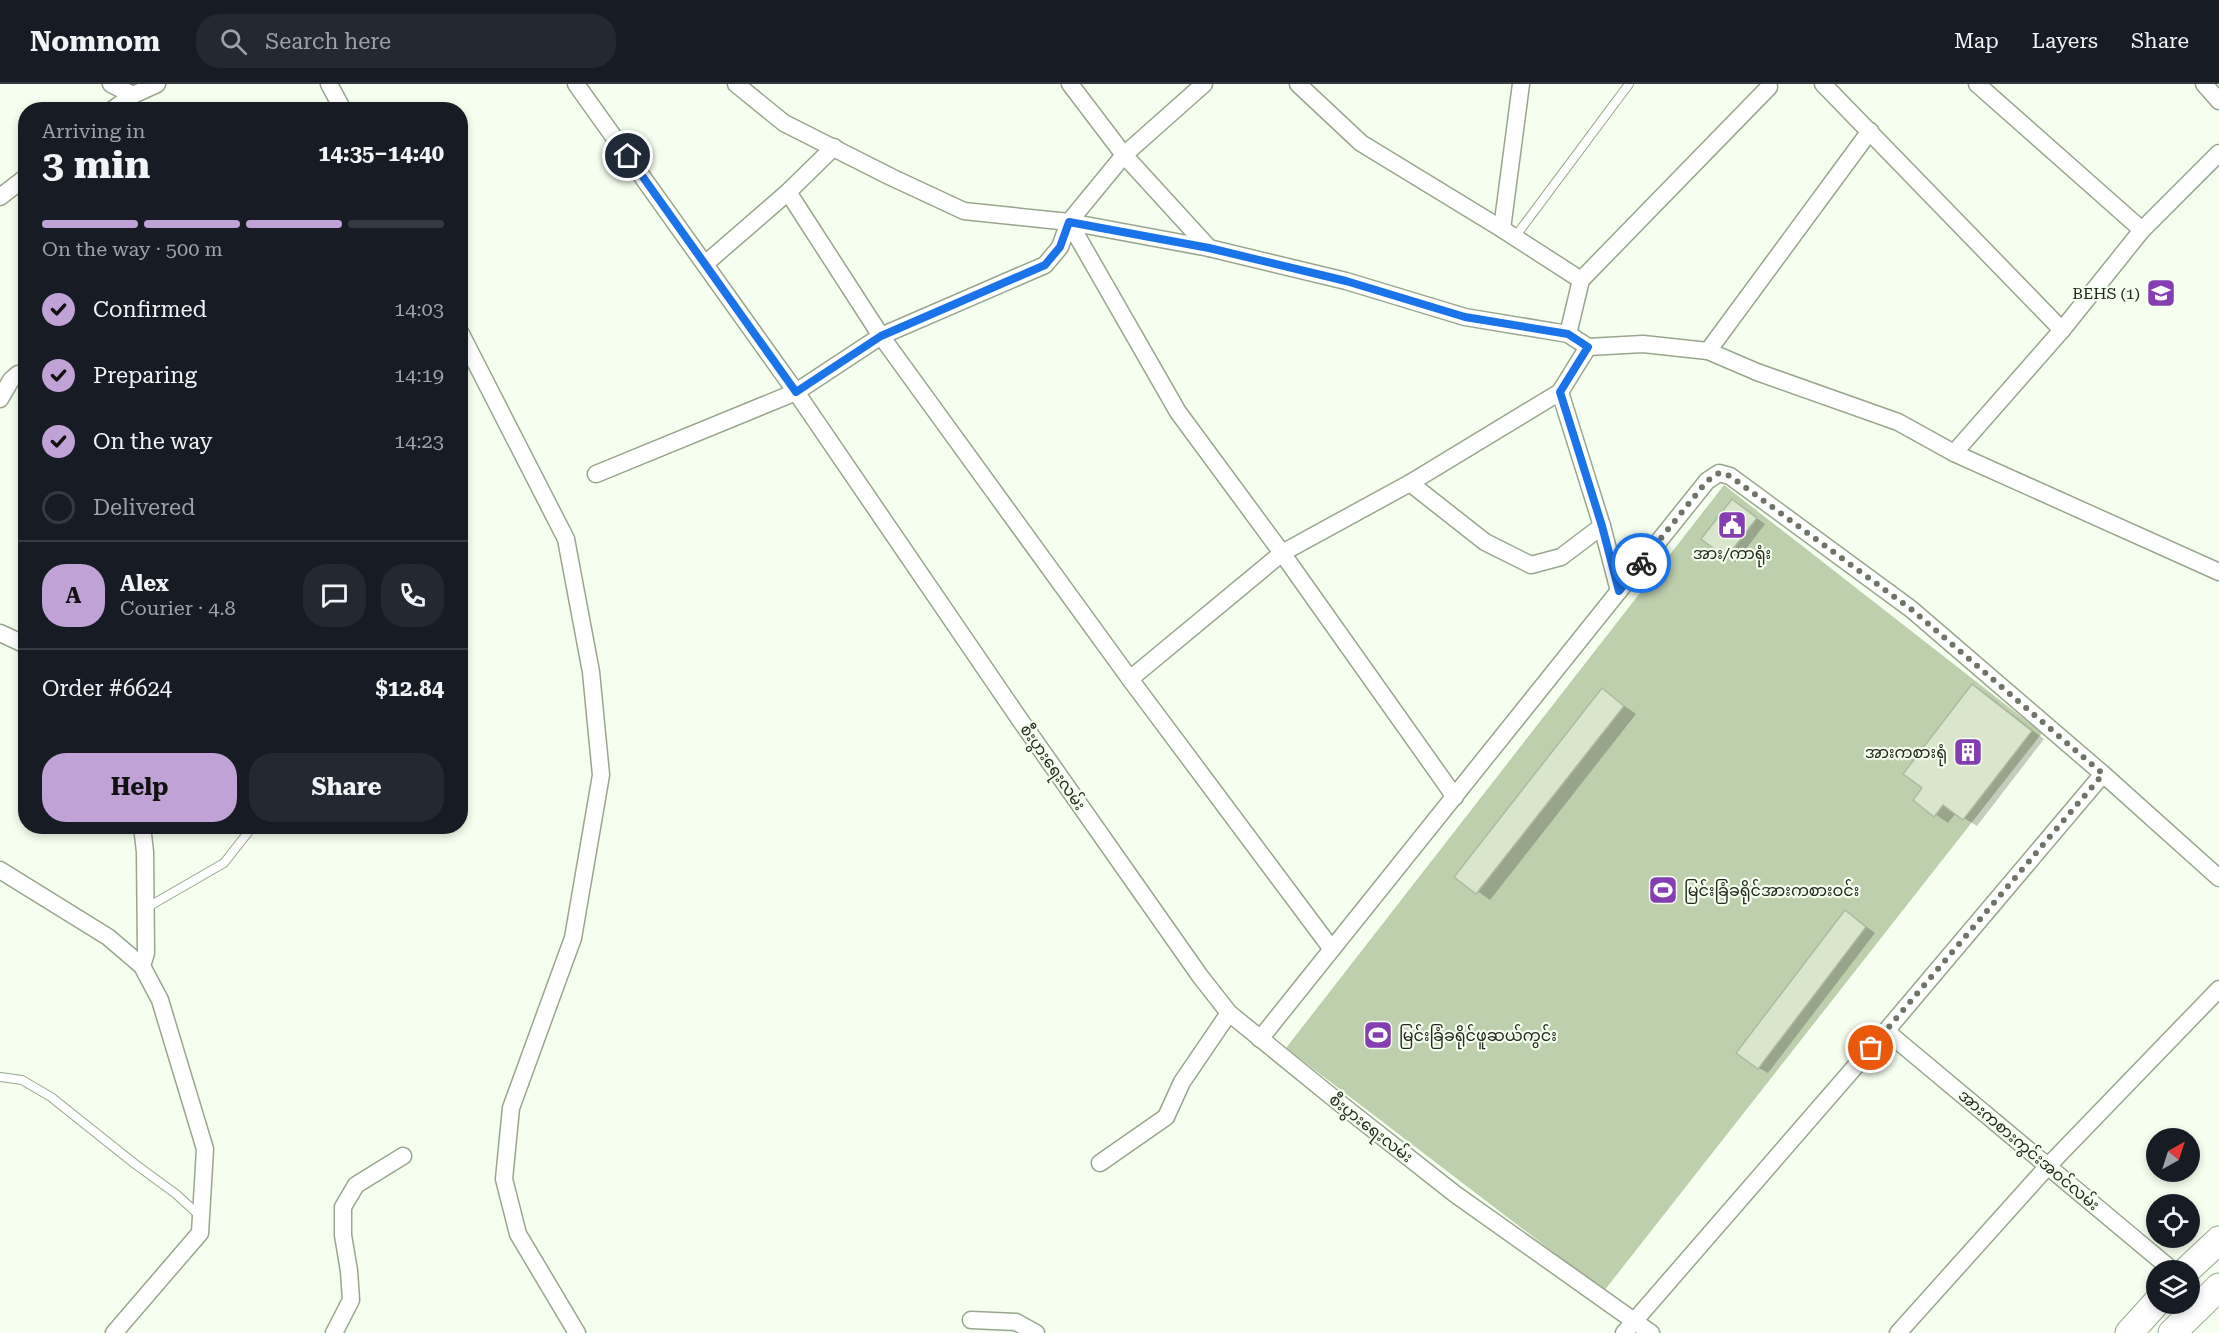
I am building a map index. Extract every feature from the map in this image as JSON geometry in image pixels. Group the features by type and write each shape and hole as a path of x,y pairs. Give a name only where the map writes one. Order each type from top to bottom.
{"highway":[{"path":"2198,1260 2219,1240"},
{"path":"2172,1333 2219,1287"},
{"path":"2129,1333 2146,1314"}],"street":[{"path":"111,84 133,95"},
{"path":"123,102 157,84"},
{"path":"329,84 339,102"},
{"name":"စီးပွားရေးလမ်း","path":"576,84 796,392 1018,717 1200,976 1229,1013 1455,1194 1629,1327 1651,1333"},
{"path":"736,84 784,123 891,177 964,210 1069,222 1209,248 1346,281 1465,317 1568,334 1588,347 1643,344 1708,351 1757,372 1898,423 1954,453 2219,572"},
{"path":"1070,84 1124,155 1209,248"},
{"path":"596,474 796,392 881,336 1045,265 1060,247 1069,222 1124,155 1204,84"},
{"path":"1298,84 1361,143 1509,233 1581,280"},
{"path":"1509,233 1521,84"},
{"path":"1824,84 2062,330"},
{"path":"1977,84 2142,230"},
{"path":"2204,84 2219,101"},
{"path":"1568,334 1581,280 1769,87"},
{"path":"1708,351 1870,131"},
{"path":"705,264 788,192 834,147"},
{"path":"1954,453 2062,330 2142,230 2219,153"},
{"path":"0,197 18,183"},
{"path":"788,192 881,336 1130,679 1331,948"},
{"path":"1069,222 1178,412 1282,553 1455,797"},
{"path":"1130,679 1282,553 1410,483 1560,392 1588,347"},
{"path":"468,348 566,539 591,672 601,776 573,938 511,1108 504,1179 518,1234 577,1333"},
{"path":"0,399 11,380 18,374"},
{"path":"1560,392 1602,526 1619,591"},
{"path":"1260,1039 1707,481 1719,473 1730,476 1911,609 2103,774 2219,878"},
{"path":"1410,483 1485,542 1531,565 1561,557 1602,526"},
{"path":"0,633 18,641"},
{"path":"1629,1327 1886,1031 2103,774"},
{"path":"142,966 146,953 143,834"},
{"path":"2,874 108,937 142,966 160,1000 205,1149 200,1233 114,1333"},
{"path":"1898,1333 2049,1166 2219,989"},
{"path":"1100,1163 1166,1117 1182,1082 1229,1013"},
{"name":"အားကစားကွင်းအဝင်လမ်း","path":"1886,1031 2160,1260"},
{"path":"334,1333 351,1300 350,1271 343,1235 343,1207 356,1185 403,1156"},
{"path":"970,1320 1016,1322 1036,1333"}],"lane":[{"path":"1509,233 1629,84"},
{"path":"146,908 224,863 247,834"},
{"path":"0,1077 22,1080 51,1097 176,1194 201,1217"}],"green space":[{"name":"မြင်းခြံခရိုင်အားကစားဝင်း","path":"1724,485 2042,733 1604,1291 1286,1048"}],"building":[{"name":"အား/ကာရုံး","path":"1732,499 1757,518 1726,558 1701,539"},
{"name":"အားကစားရုံ","path":"1972,684 2032,731 1963,820 1943,805 1934,817 1913,800 1922,788 1903,774"},
{"path":"1602,688 1624,706 1476,894 1454,877"},
{"path":"1845,910 1866,927 1758,1069 1736,1053"}],"way so far":[{"path":"1641,563 1707,481 1719,473 1730,476 1911,609 2103,774 1871,1048"}],"place":[{"name":"BEHS (1)","path":"2161,293"},
{"name":"အား/ကာရုံး","path":"1732,525"},
{"name":"အားကစားရုံ","path":"1968,752"},
{"name":"မြင်းခြံခရိုင်အားကစားဝင်း","path":"1663,890"},
{"name":"မြင်းခြံခရိုင်ဖူဆယ်ကွင်း","path":"1378,1035"}],"route":[{"path":"628,156 796,392 881,336 1045,265 1060,247 1069,222 1209,248 1346,281 1465,317 1568,334 1588,347 1560,392 1602,526 1619,591 1641,563"}]}
